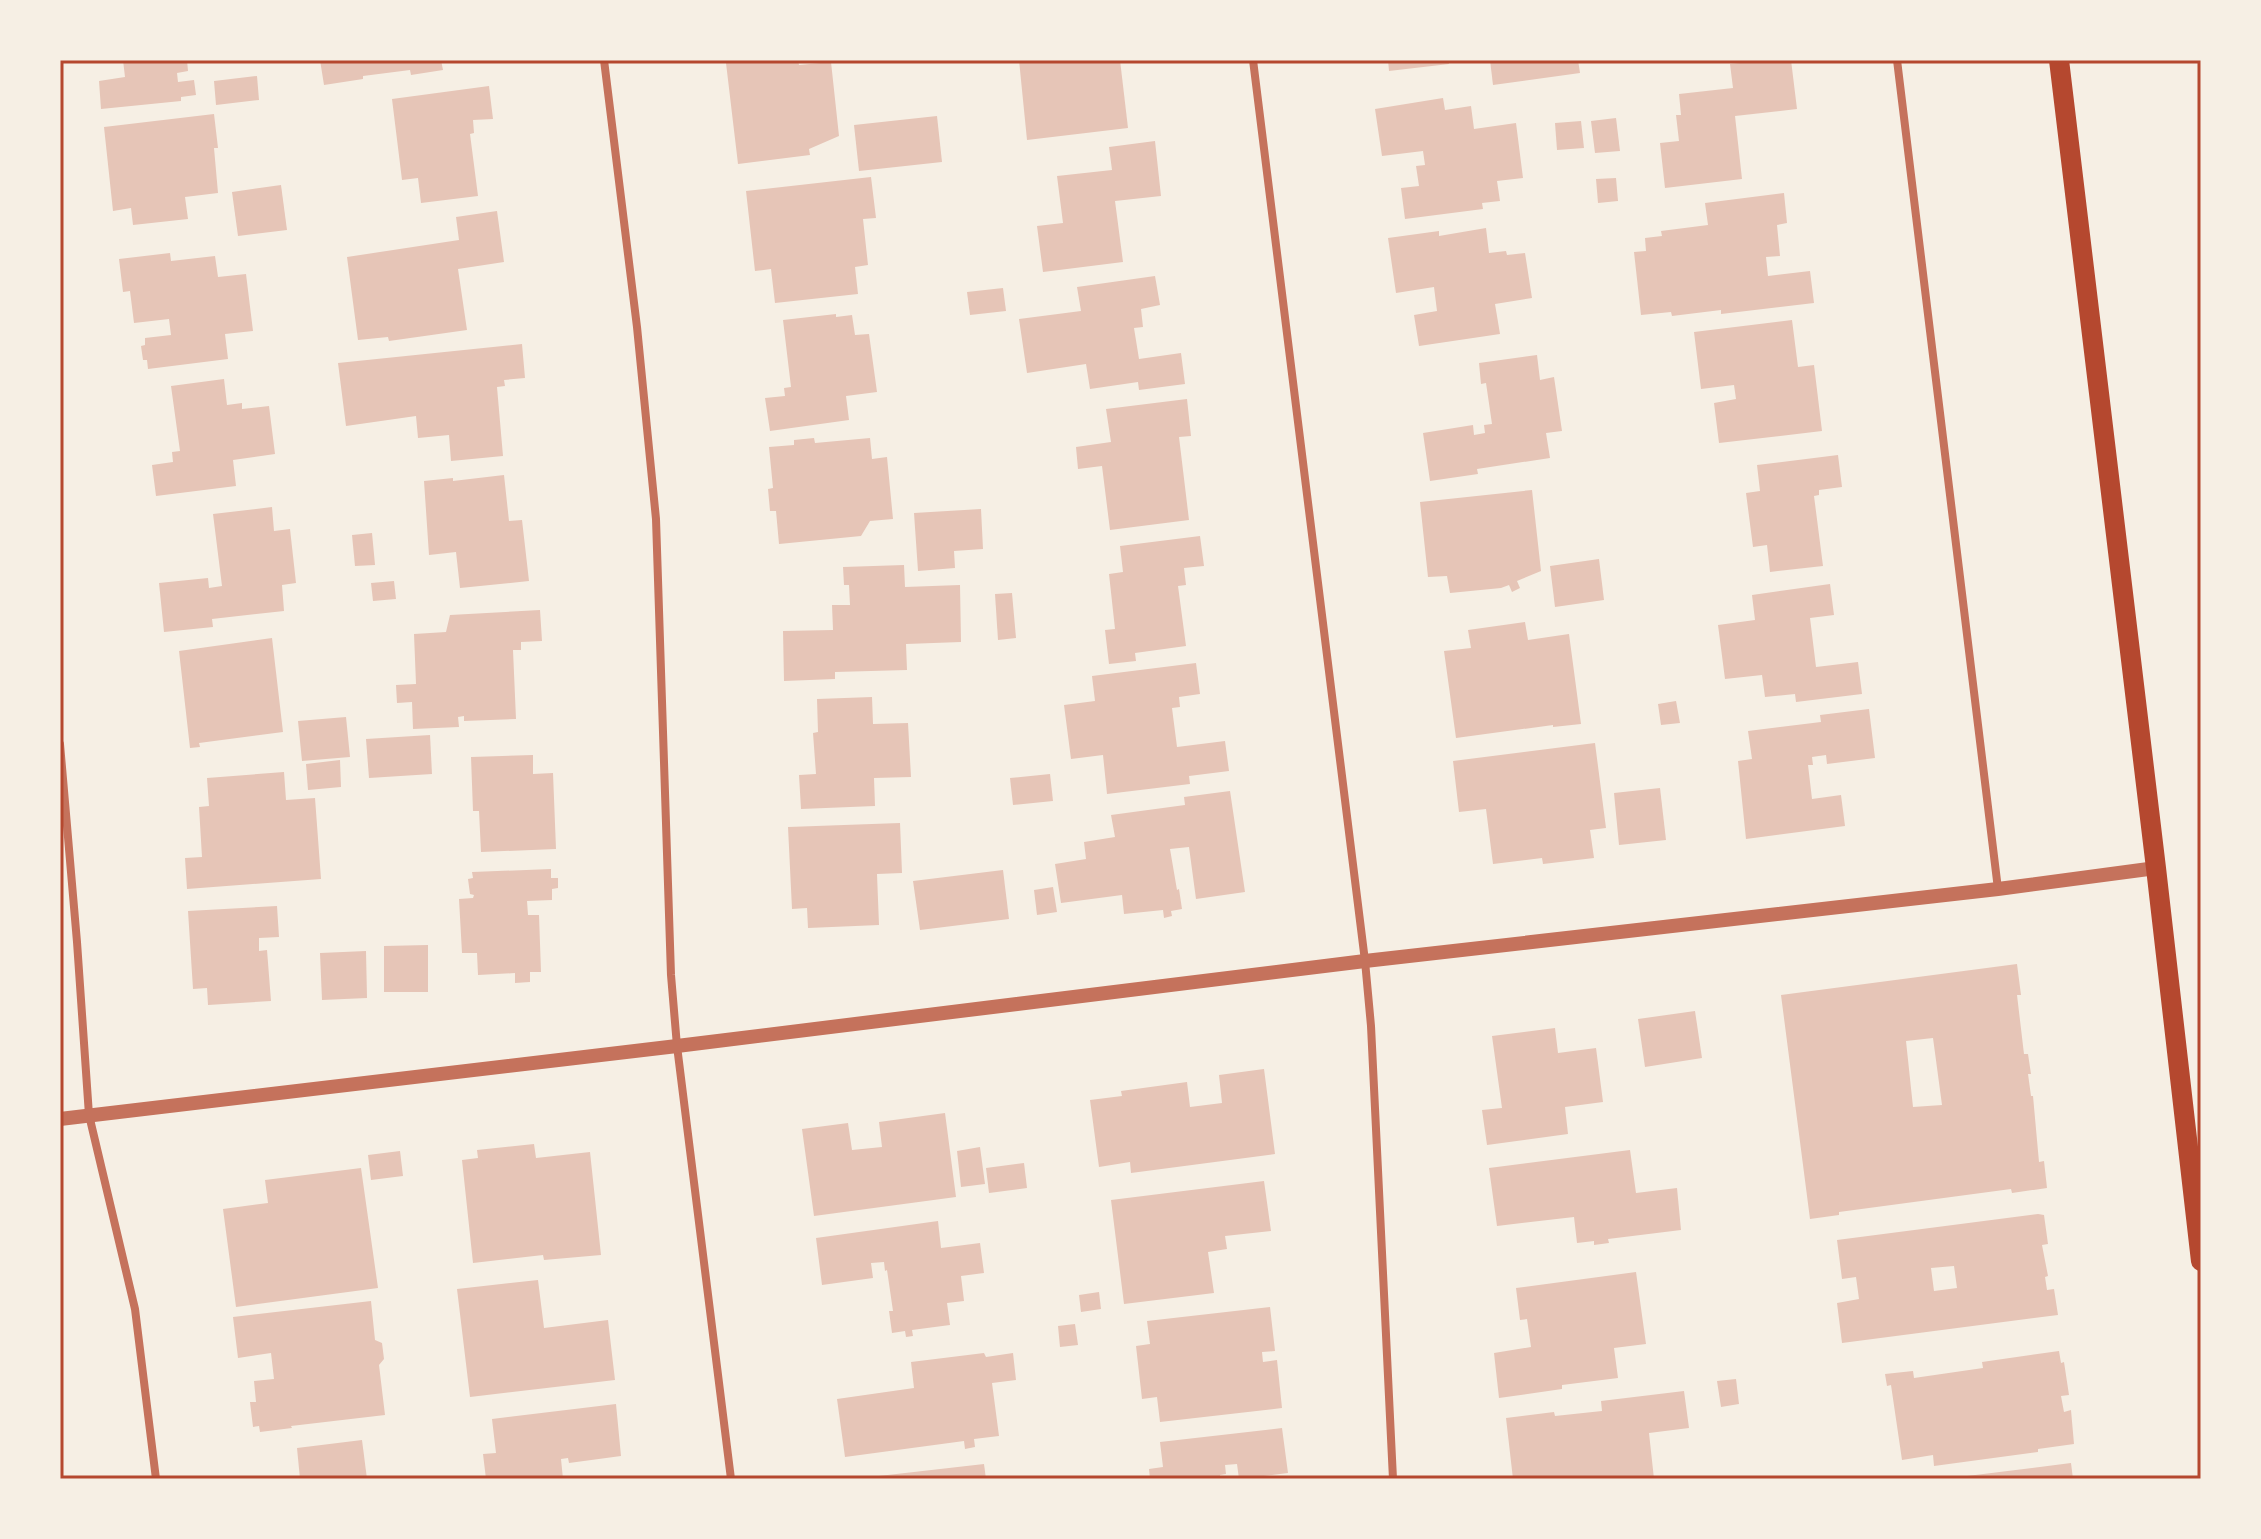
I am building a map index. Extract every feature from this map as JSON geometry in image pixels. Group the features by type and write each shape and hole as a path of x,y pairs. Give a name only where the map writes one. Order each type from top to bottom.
{"main road":[{"path":"2059,60 2201,1261"}],"street":[{"path":"604,60 635,311 656,519 671,975 677,1046 731,1479"},
{"path":"1253,60 1365,961 1371,1026 1393,1479"},
{"path":"1897,60 1998,889"},
{"path":"60,744 89,1115 135,1309 156,1479"},
{"path":"60,1119 2156,868"}],"building":[{"path":"123,60 187,60 188,71 177,73 178,82 194,80 196,95 181,97 181,101 101,109 99,81 125,77"},
{"path":"320,60 441,60 443,70 411,75 410,70 324,85"},
{"path":"798,60 799,65 831,62 839,136 809,149 810,155 738,164 726,63"},
{"path":"1019,60 1120,60 1128,128 1027,140"},
{"path":"1388,60 1448,60 1449,64 1389,71"},
{"path":"1490,60 1578,60 1580,73 1493,85"},
{"path":"1791,60 1797,109 1735,116 1742,179 1665,188 1660,143 1679,141 1676,115 1681,115 1679,94 1733,88 1730,64"},
{"path":"257,76 259,100 216,105 214,81"},
{"path":"489,86 493,119 473,120 474,133 470,134 478,196 421,203 418,178 402,180 392,99"},
{"path":"1443,98 1445,110 1471,106 1474,129 1516,123 1523,178 1497,181 1500,201 1482,203 1483,209 1405,219 1401,188 1419,186 1416,166 1425,165 1423,151 1382,156 1375,109"},
{"path":"214,114 218,193 185,197 188,219 133,225 131,208 113,211 104,127"},
{"path":"937,116 942,162 859,171 854,125"},
{"path":"1616,118 1620,151 1595,153 1591,121"},
{"path":"1581,121 1584,148 1557,150 1555,123"},
{"path":"1155,141 1161,196 1115,201 1123,262 1043,272 1037,226 1063,223 1057,176 1112,170 1109,147"},
{"path":"871,177 876,218 863,219 868,265 855,267 858,294 775,303 771,269 755,271 746,191"},
{"path":"1616,178 1618,201 1598,203 1596,179"},
{"path":"281,185 287,230 238,236 232,192"},
{"path":"1784,193 1787,223 1777,225 1780,256 1766,257 1768,276 1810,271 1814,303 1721,314 1721,310 1672,316 1671,312 1641,315 1634,252 1646,251 1645,238 1662,236 1661,231 1708,225 1705,203"},
{"path":"497,211 504,262 458,269 467,330 389,341 388,337 358,340 347,257 459,240 456,217"},
{"path":"1486,228 1489,253 1525,253 1532,298 1495,304 1500,334 1419,346 1414,315 1437,311 1434,287 1396,293 1388,238 1439,231 1439,236"},
{"path":"170,253 171,261 215,256 218,277 246,274 253,331 225,334 228,359 148,369 147,360 143,360 141,346 145,345 145,338 171,335 169,319 134,323 130,291 123,292 119,259"},
{"path":"1155,276 1160,305 1141,309 1143,327 1134,328 1139,359 1181,353 1185,384 1139,390 1138,382 1090,389 1086,364 1027,373 1019,319 1081,311 1077,287"},
{"path":"1003,288 1006,311 970,315 967,292"},
{"path":"836,314 836,317 852,315 855,335 869,334 877,392 846,396 849,420 770,431 765,398 785,396 784,388 791,387 783,320"},
{"path":"1792,320 1798,367 1814,365 1822,431 1719,443 1714,403 1736,399 1734,385 1701,389 1694,332"},
{"path":"522,344 525,378 504,380 505,386 497,387 503,456 451,461 449,435 418,438 416,416 346,426 338,363"},
{"path":"1537,355 1540,380 1554,377 1562,431 1546,433 1550,458 1477,469 1478,474 1430,481 1423,433 1473,425 1474,435 1485,433 1484,425 1492,424 1486,383 1481,384 1479,363"},
{"path":"224,379 227,405 242,403 242,409 269,406 275,454 233,460 236,486 156,496 152,465 173,462 172,452 180,451 171,386"},
{"path":"1187,399 1191,436 1179,437 1189,520 1110,530 1102,466 1078,469 1076,447 1111,442 1106,409"},
{"path":"814,438 815,443 870,438 872,459 887,457 893,519 870,521 861,536 779,544 776,511 770,511 768,489 773,488 769,447 794,445 794,440"},
{"path":"1838,455 1842,487 1819,490 1819,495 1814,496 1823,566 1770,572 1767,545 1753,547 1746,493 1760,491 1757,465"},
{"path":"504,475 509,521 522,520 529,581 460,588 456,552 429,555 424,481"},
{"path":"1532,490 1541,571 1517,581 1520,588 1512,592 1509,585 1450,593 1447,576 1428,577 1420,502"},
{"path":"272,507 274,531 290,529 296,583 282,585 284,611 212,619 213,627 164,632 159,583 208,578 209,588 222,586 213,514"},
{"path":"981,509 983,549 954,551 955,568 918,571 914,513"},
{"path":"372,533 375,565 355,566 352,535"},
{"path":"1200,536 1204,566 1184,568 1186,585 1178,586 1186,646 1135,653 1136,661 1109,664 1105,630 1115,629 1109,574 1123,572 1120,546"},
{"path":"1599,559 1604,600 1555,607 1550,566"},
{"path":"904,565 905,587 960,585 961,642 906,644 907,670 835,672 835,679 784,681 783,631 833,630 832,605 850,605 849,585 844,585 843,567"},
{"path":"394,581 396,599 373,601 371,583"},
{"path":"1830,584 1834,615 1810,618 1816,667 1858,662 1862,694 1796,702 1795,694 1765,697 1762,675 1725,679 1718,625 1755,620 1752,595"},
{"path":"1012,593 1016,638 998,640 995,594"},
{"path":"540,610 542,641 521,642 521,650 513,650 516,719 464,721 464,716 458,717 459,727 413,729 412,702 397,703 396,685 416,684 414,634 446,632 450,615"},
{"path":"1525,622 1528,640 1569,634 1581,724 1456,738 1444,651 1471,648 1468,630"},
{"path":"272,638 283,732 199,743 200,747 190,748 179,651"},
{"path":"1196,663 1200,694 1179,697 1180,707 1172,708 1177,747 1225,741 1229,771 1189,776 1190,784 1107,794 1103,755 1071,759 1064,705 1095,701 1092,676"},
{"path":"872,697 873,724 908,723 911,777 874,778 875,806 801,809 799,775 816,774 813,733 818,732 817,699"},
{"path":"1676,701 1680,723 1661,725 1658,704"},
{"path":"1869,709 1875,758 1827,764 1826,755 1812,757 1813,765 1808,765 1812,799 1841,795 1845,826 1746,839 1738,761 1752,759 1748,731 1821,722 1820,715"},
{"path":"346,717 350,757 302,761 298,721"},
{"path":"430,735 432,774 369,778 366,739"},
{"path":"1595,743 1606,828 1590,830 1594,858 1543,864 1542,858 1493,864 1486,809 1459,812 1453,761"},
{"path":"533,755 533,774 553,773 556,849 481,852 479,811 473,811 471,757"},
{"path":"340,760 341,787 308,790 306,764"},
{"path":"284,772 286,800 315,798 321,879 187,889 185,858 202,857 199,807 209,806 207,778"},
{"path":"1050,774 1053,801 1013,805 1010,778"},
{"path":"1660,788 1666,840 1619,845 1614,793"},
{"path":"1230,791 1245,892 1196,899 1189,847 1170,849 1182,909 1171,911 1172,916 1164,918 1163,910 1124,914 1122,895 1061,903 1055,864 1086,859 1084,842 1115,837 1111,815 1185,805 1184,797"},
{"path":"900,823 902,873 877,874 879,925 808,928 807,908 792,909 788,827"},
{"path":"551,869 551,878 558,878 558,888 552,889 552,900 527,901 528,915 539,915 541,972 530,972 530,982 515,983 515,973 478,975 477,953 462,953 459,899 473,898 468,879 473,878 472,872"},
{"path":"1003,870 1009,919 920,930 913,881"},
{"path":"1053,887 1057,912 1037,915 1034,890"},
{"path":"277,906 279,937 259,938 259,951 267,950 271,1001 208,1005 207,988 193,989 188,911"},
{"path":"428,945 428,992 384,992 384,946"},
{"path":"366,951 367,998 322,1000 320,953"},
{"path":"2017,964 2021,995 2017,995 2024,1054 2028,1054 2039,1162 2044,1161 2047,1188 2012,1193 2011,1189 1839,1212 1839,1215 1810,1219 1781,995","holes":["1933,1038 1942,1105 1913,1107 1906,1041"]},
{"path":"1695,1011 1702,1058 1645,1067 1638,1019"},
{"path":"1555,1028 1558,1053 1596,1048 1603,1102 1565,1107 1568,1134 1487,1145 1482,1110 1502,1108 1492,1036"},
{"path":"1264,1069 1275,1154 1131,1173 1130,1162 1099,1167 1090,1100 1122,1096 1121,1091 1187,1082 1190,1107 1222,1103 1219,1075"},
{"path":"945,1113 956,1197 814,1216 802,1129 848,1123 852,1150 882,1147 879,1122"},
{"path":"534,1144 536,1158 590,1152 601,1255 544,1260 543,1255 473,1263 462,1160 478,1158 477,1150"},
{"path":"980,1147 985,1184 961,1187 957,1151"},
{"path":"1630,1150 1636,1193 1677,1188 1681,1230 1608,1239 1609,1243 1594,1245 1594,1241 1577,1243 1574,1217 1497,1226 1489,1168"},
{"path":"400,1151 403,1176 371,1180 368,1155"},
{"path":"1024,1163 1027,1188 989,1193 986,1168"},
{"path":"361,1168 378,1288 236,1307 223,1209 268,1203 265,1180"},
{"path":"1264,1181 1271,1231 1225,1236 1227,1249 1208,1252 1214,1293 1124,1304 1111,1200"},
{"path":"2044,1215 2048,1244 2042,1245 2048,1276 2045,1277 2047,1290 2054,1289 2058,1315 1842,1343 1837,1303 1859,1299 1856,1277 1842,1279 1837,1240","holes":["1954,1266 1957,1288 1934,1291 1931,1268"]},
{"path":"938,1221 941,1248 980,1243 984,1273 961,1276 964,1301 947,1303 950,1325 912,1330 913,1336 906,1337 905,1331 892,1333 889,1311 893,1311 884,1262 871,1263 873,1278 822,1285 816,1238"},
{"path":"1636,1272 1646,1344 1614,1348 1618,1378 1499,1398 1494,1353 1531,1347 1527,1319 1520,1320 1516,1288"},
{"path":"538,1280 544,1328 608,1320 615,1380 470,1397 457,1289"},
{"path":"1099,1292 1101,1309 1081,1312 1079,1295"},
{"path":"371,1301 375,1340 382,1343 384,1359 379,1365 385,1415 260,1432 259,1426 253,1427 250,1402 256,1402 254,1381 274,1379 271,1353 238,1358 233,1317"},
{"path":"1270,1307 1275,1351 1262,1352 1263,1362 1277,1360 1282,1408 1160,1422 1157,1397 1142,1399 1136,1346 1150,1344 1147,1321"},
{"path":"1075,1324 1078,1345 1060,1347 1058,1326"},
{"path":"2059,1351 2061,1363 2064,1362 2069,1395 2061,1396 2064,1412 2071,1410 2074,1444 1934,1466 1933,1455 1902,1460 1891,1385 1887,1386 1885,1374 1913,1371 1914,1378 1983,1368 1982,1362"},
{"path":"984,1353 986,1357 1013,1353 1016,1380 992,1383 999,1436 974,1439 975,1447 965,1449 964,1441 845,1457 837,1399 914,1388 911,1362"},
{"path":"1736,1379 1739,1404 1721,1407 1717,1381"},
{"path":"1684,1391 1689,1428 1649,1433 1654,1479 1513,1479 1506,1418 1554,1412 1555,1416 1602,1411 1601,1401"},
{"path":"616,1404 621,1456 569,1463 568,1458 561,1459 563,1479 486,1479 483,1454 496,1453 492,1419"},
{"path":"1282,1428 1288,1473 1239,1479 1237,1464 1225,1465 1226,1474 1220,1475 1220,1479 1150,1479 1149,1469 1163,1467 1160,1442"},
{"path":"362,1440 367,1479 300,1479 297,1448"},
{"path":"2071,1463 2073,1479 1959,1479 1959,1477"},
{"path":"984,1464 986,1479 870,1479 870,1477"}]}
